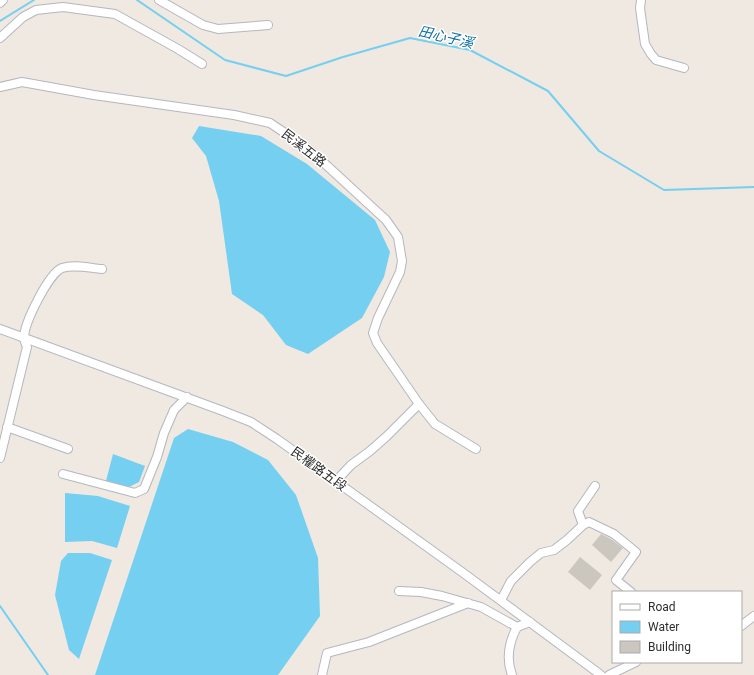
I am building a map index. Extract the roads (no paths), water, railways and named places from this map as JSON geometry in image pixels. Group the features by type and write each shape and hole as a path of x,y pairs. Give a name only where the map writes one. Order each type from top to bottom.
{"street":[{"path":"159,0 203,25 218,29 268,25"},
{"path":"641,0 640,8 645,44 651,54 656,60 684,68"},
{"path":"0,38 23,16 36,10 64,7 115,14 202,64"},
{"name":"民溪五路","path":"0,87 22,82 94,95 234,115 270,123 311,151 386,220 398,237 402,261 400,272 378,318 373,333 377,343 419,404 435,424 476,449"},
{"path":"0,458 27,346 24,338 28,322 43,289 60,268 72,266 102,269"},
{"name":"民權路五段","path":"0,329 251,422 336,481 501,600 601,675"},
{"path":"62,474 135,493 144,488 174,410 186,397"},
{"path":"336,481 351,465 387,436 419,404"},
{"path":"7,427 68,449"},
{"path":"582,525 578,512 595,486"},
{"path":"501,600 511,581 540,553 554,550 582,525 589,522 614,534 636,552 616,580 630,591"},
{"path":"399,592 421,592 481,606 517,627"},
{"path":"322,675 327,653 369,642 468,603"},
{"path":"742,625 754,616"},
{"path":"512,675 508,666 510,640 517,627 530,622"},
{"path":"609,675 634,663"}],"water":[{"path":"199,126 261,136 307,164 375,220 390,252 384,277 362,318 308,354 286,345 263,315 232,294 219,201 206,156 192,138"},
{"path":"188,429 233,442 268,460 296,495 318,558 320,616 278,675 95,675 174,438"},
{"path":"113,454 145,466 139,482 129,487 106,481"},
{"path":"65,493 98,496 130,506 117,548 92,541 65,542"},
{"path":"68,553 90,553 112,560 79,659 69,650 55,595 61,561"}],"waterway":[{"name":"田心子溪","path":"0,21 34,0"},
{"name":"田心子溪","path":"137,0 225,60 286,76 343,57 410,38 470,50 548,91 599,151 664,190 754,187"},
{"path":"0,606 48,675"}]}
